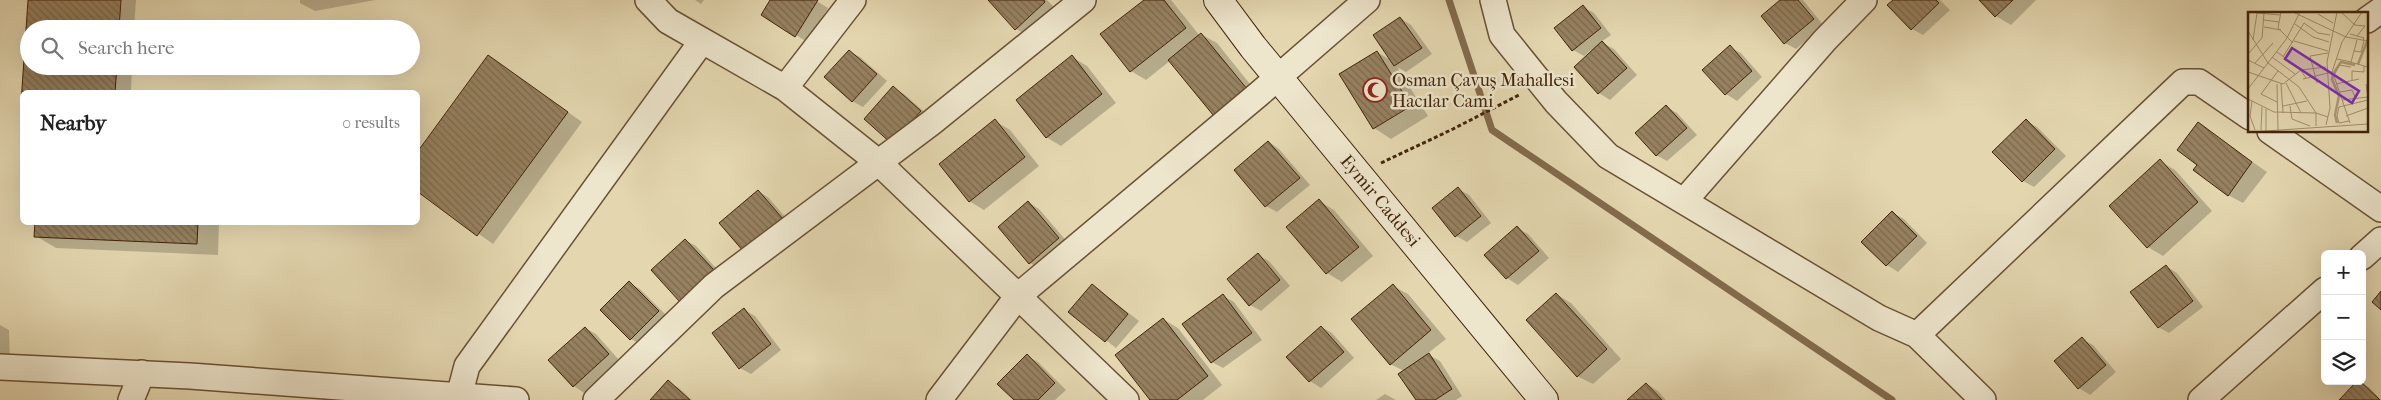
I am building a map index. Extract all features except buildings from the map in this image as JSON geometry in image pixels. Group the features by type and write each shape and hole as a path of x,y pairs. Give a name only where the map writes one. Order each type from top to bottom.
{"main road":[{"name":"Eymir Caddesi","path":"1218,0 1278,78 1544,400"}],"street":[{"path":"648,0 668,21 785,88 878,162 1126,400"},
{"path":"785,88 853,0"},
{"path":"596,400 714,286 931,123 1083,0"},
{"path":"939,400 1018,296 1278,78 1367,0"},
{"path":"1493,0 1502,35 1556,102 1608,156 1685,200 1878,318 1917,335 1983,400"},
{"path":"1685,200 1825,40 1864,0"},
{"path":"2368,19 2381,10"},
{"path":"458,396 468,366 702,41"},
{"path":"1917,335 2183,82 2199,82 2247,112"},
{"path":"2271,132 2381,209"},
{"path":"2366,253 2381,240"},
{"path":"2200,400 2321,294"},
{"path":"0,367 142,374 516,400"},
{"path":"131,400 142,374"}],"path":[{"path":"1361,178 1381,163 1501,105"}],"waterway":[{"path":"1449,0 1492,130 1892,400"}],"place":[{"name":"Osman Çavuş Mahallesi Hacılar Cami","path":"1375,90"}]}
